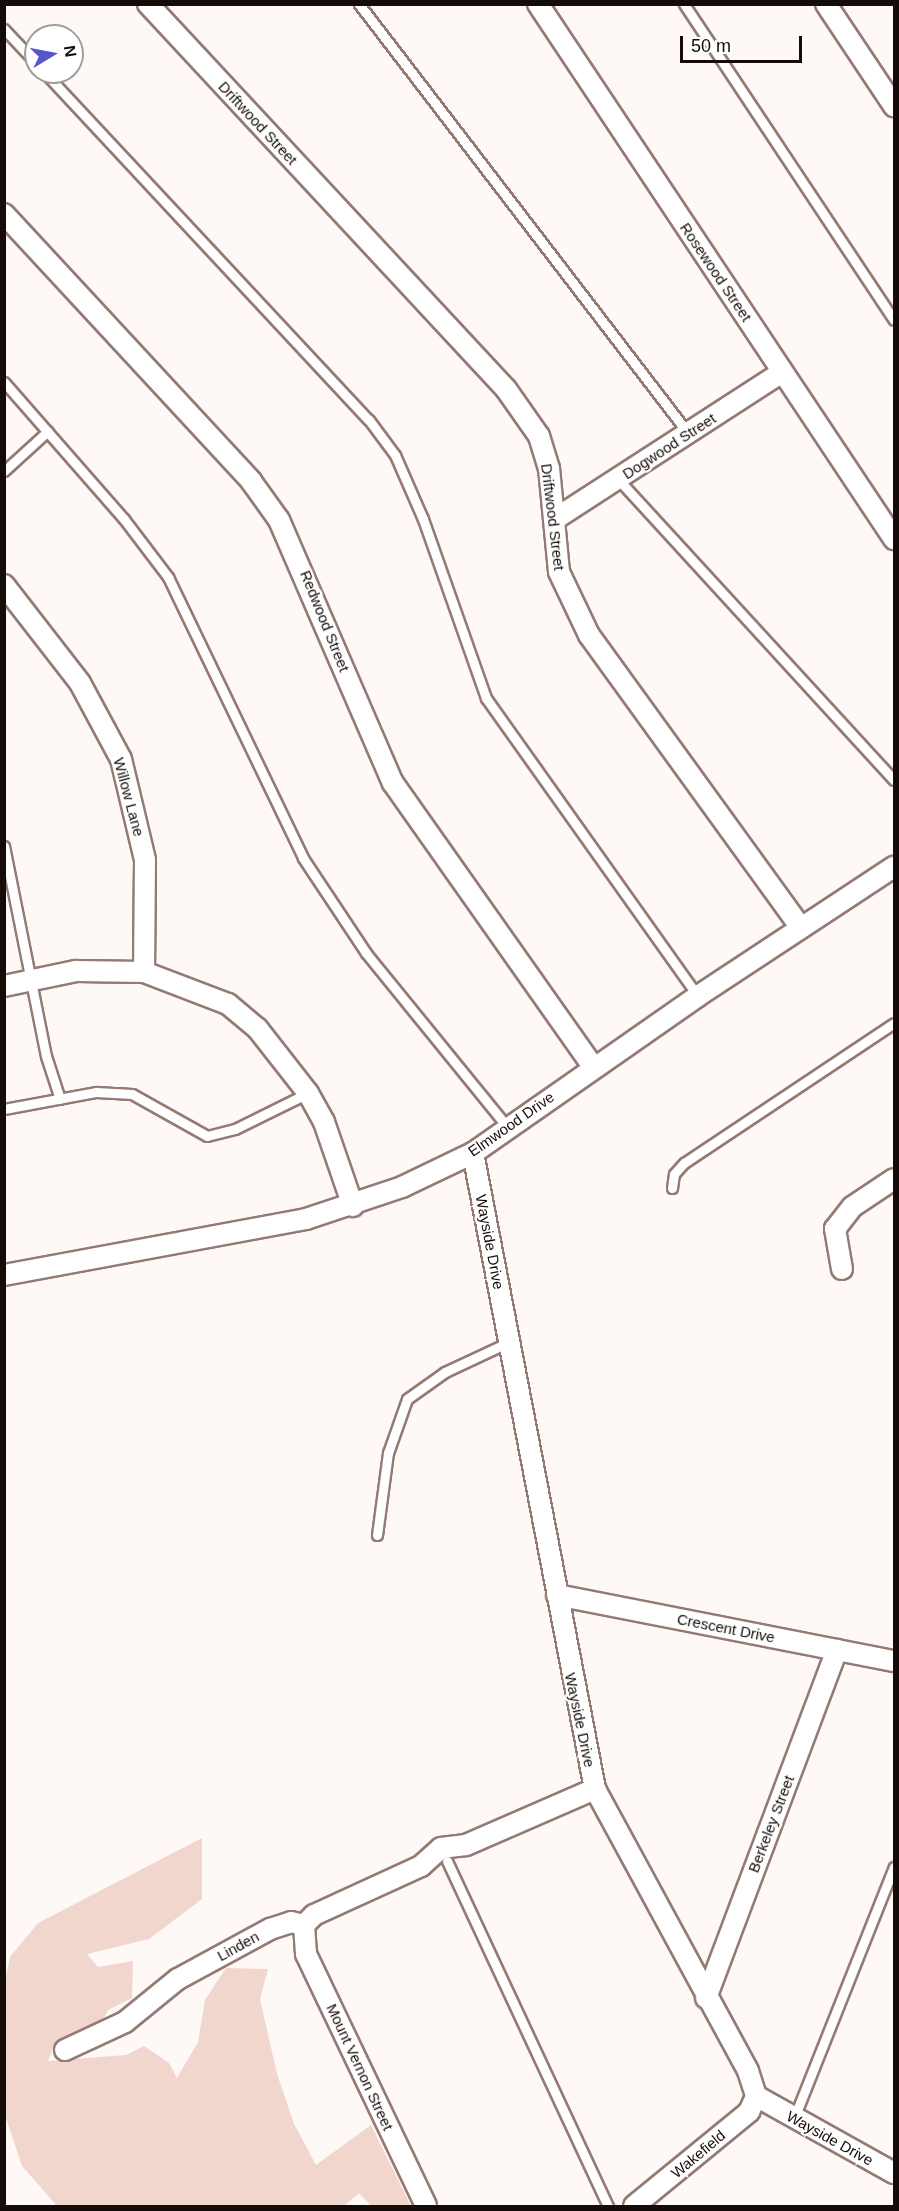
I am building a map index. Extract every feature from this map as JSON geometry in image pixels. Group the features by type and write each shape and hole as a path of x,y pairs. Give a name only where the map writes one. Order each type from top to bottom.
{"street":[{"name":"Driftwood Street","path":"148,4 506,389 539,436 549,468 559,573 589,635 800,927"},
{"name":"Rosewood Street","path":"538,4 894,539"},
{"path":"826,4 894,106"},
{"name":"Redwood Street","path":"4,214 251,481 279,520 393,783 593,1067"},
{"name":"Dogwood Street","path":"555,519 782,372"},
{"name":"Willow Lane","path":"4,585 80,683 120,759 145,860 144,972"},
{"name":"Elmwood Drive","path":"4,1275 353,1206 473,1153 593,1067 800,927 894,867"},
{"path":"4,986 33,978 76,971 144,972 228,1004 257,1028 308,1093 324,1122 353,1206"},
{"name":"Wayside Drive","path":"473,1153 595,1789 706,1998 748,2071 756,2097 894,2173"},
{"path":"842,1269 835,1229 852,1207 894,1179"},
{"name":"Crescent Drive","path":"557,1595 894,1661"},
{"name":"Berkeley Street","path":"706,1998 837,1650"},
{"path":"421,1866 441,1848 466,1845 595,1789"},
{"path":"304,1926 314,1915 421,1866 447,1861 466,1845"},
{"name":"Linden","path":"65,2050 125,2022 178,1979 270,1929 291,1922 304,1926"},
{"name":"Mount Vernon Street","path":"304,1926 306,1954 426,2206"},
{"name":"Wakefield","path":"634,2206 749,2112 756,2097"}],"lane":[{"path":"359,4 688,433"},
{"path":"684,4 894,320"},
{"path":"4,29 24,50"},
{"path":"55,84 369,420 395,454 423,519 486,698 698,996"},
{"path":"4,382 48,431 168,577 303,858 366,953 508,1128"},
{"path":"4,471 48,431"},
{"path":"618,479 894,780"},
{"path":"4,846 33,978 46,1056 60,1099"},
{"path":"672,1188 674,1174 684,1163 894,1023"},
{"path":"4,1109 96,1092 132,1094 207,1136 235,1129 308,1093"},
{"path":"377,1535 388,1452 407,1399 445,1372 509,1342"},
{"path":"447,1861 608,2206"},
{"path":"794,2118 894,1867"}],"shaded area":[{"path":"202,1838 202,1899 149,1939 87,1954 98,1967 133,1961 132,1998 108,2010 99,2027 56,2041 48,2061 126,2055 144,2046 169,2063 177,2078 198,2042 205,2000 226,1968 268,1969 260,1999 277,2074 294,2124 316,2165 371,2125 411,2206 371,2206 359,2193 344,2206 57,2206 22,2166 5,2115 4,1986 10,1957 38,1923"}]}
